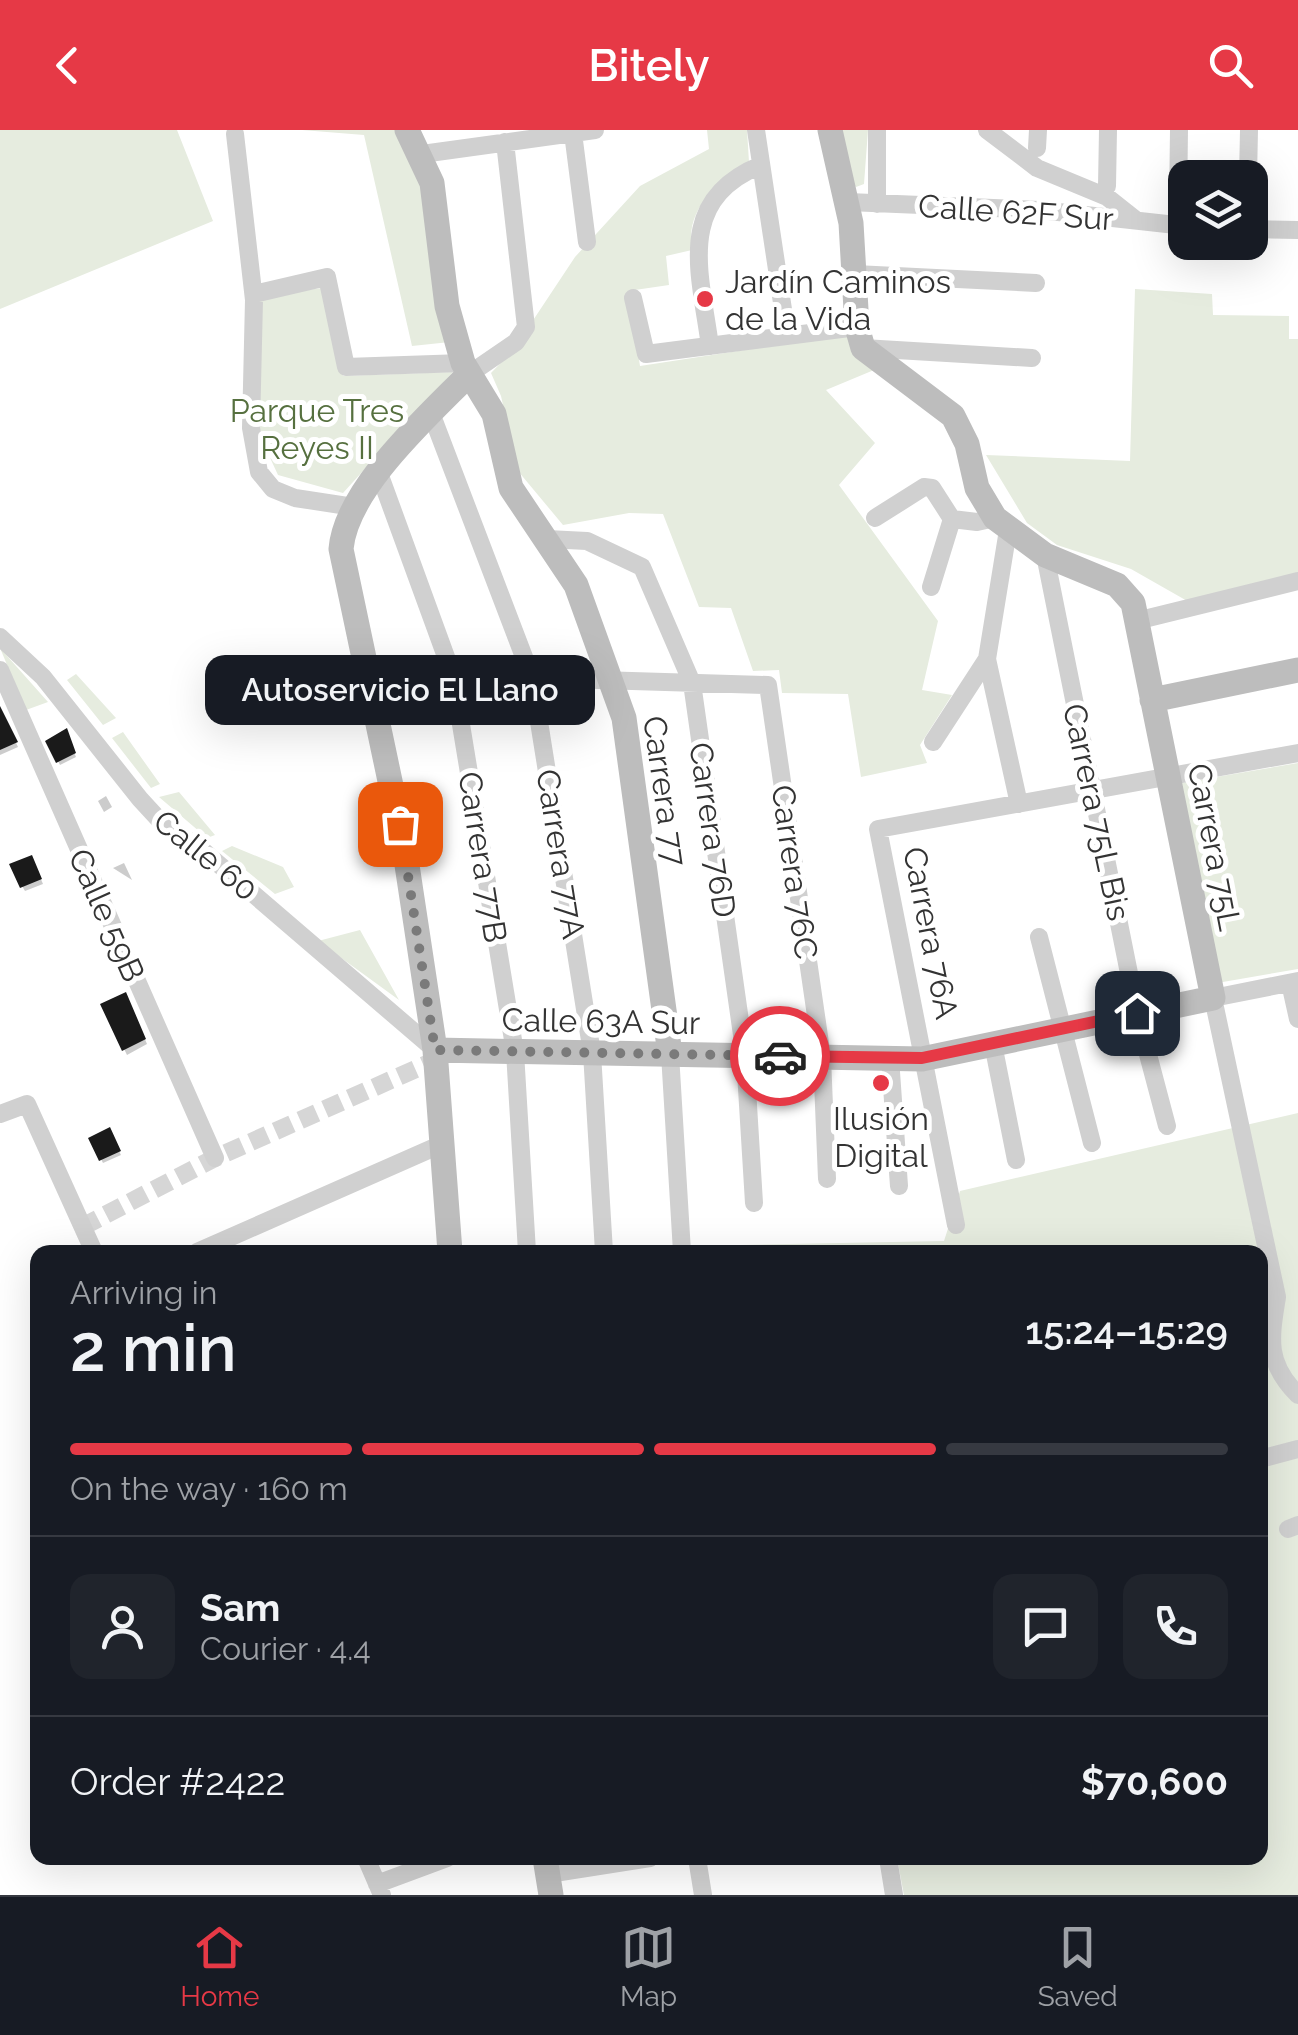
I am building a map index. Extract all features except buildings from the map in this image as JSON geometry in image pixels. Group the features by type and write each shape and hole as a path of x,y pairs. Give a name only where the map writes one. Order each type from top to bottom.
{"street":[{"name":"Carrera 77","path":"408,130 422,154 436,208 447,306 466,369 494,414 511,488 576,585 613,680 627,738 670,1054 682,1245"},
{"path":"422,154 464,139 505,142 533,134 595,130"},
{"path":"756,130 786,336"},
{"path":"830,130 848,202 860,338 953,416 967,444 977,488 1002,524 1045,556 1117,585 1133,608 1298,581"},
{"path":"877,130 877,204"},
{"path":"986,130 1037,168 1107,198 1136,220"},
{"path":"1107,186 1108,130"},
{"path":"1179,130 1179,160"},
{"path":"1248,160 1249,130"},
{"path":"572,133 587,242"},
{"path":"235,134 254,294 253,452 259,472 273,489 295,498 354,507"},
{"path":"449,1245 435,1050 370,673 341,549 354,507 466,369 516,342 526,327 505,142"},
{"path":"710,346 698,254 702,218 731,180 762,165"},
{"name":"Calle 62F Sur","path":"848,202 1040,210 1168,224"},
{"path":"1268,229 1298,230"},
{"path":"855,274 1036,283"},
{"path":"254,294 327,277 346,368 466,369"},
{"path":"633,298 646,354 786,336 860,338 1032,358"},
{"name":"Carrera 77A","path":"431,413 532,678 592,1053 604,1245"},
{"name":"Carrera 77B","path":"380,473 452,676 515,1052 527,1245"},
{"path":"876,518 918,489 932,488 952,518 1002,524"},
{"path":"931,587 952,518"},
{"path":"1002,524 987,659 1019,804 1298,753"},
{"name":"Carrera 76D","path":"548,539 587,542 642,567 692,683 746,1056 754,1203"},
{"name":"Carrera 75L Bis","path":"1045,556 1137,1013 1167,1126"},
{"name":"Carrera 75L","path":"1133,608 1266,1245"},
{"name":"Calle 60","path":"0,637 43,677 164,824 202,850 435,1050"},
{"path":"932,742 987,659"},
{"name":"Calle 59B","path":"0,670 216,1158"},
{"path":"1152,700 1298,670"},
{"path":"370,673 692,683"},
{"name":"Carrera 76C","path":"692,683 768,685 822,1057 827,1178"},
{"name":"Carrera 76A","path":"956,1225 878,830 1019,804"},
{"path":"1039,937 1092,1143"},
{"path":"1294,982 1298,1018"},
{"name":"Calle 63A Sur","path":"435,1050 922,1058 1294,982"},
{"path":"993,1044 1016,1160"},
{"path":"890,1058 899,1186"},
{"path":"0,1114 27,1104 91,1245"},
{"path":"212,1245 442,1144"},
{"name":"Carrera 75L","path":"1268,1256 1277,1297 1272,1337 1275,1368 1298,1395"},
{"path":"1268,1457 1298,1449"},
{"path":"369,1865 380,1890 432,1865"},
{"path":"548,1876 610,1865"},
{"path":"697,1865 703,1895"},
{"path":"886,1895 894,1894 889,1865"}],"green space":[{"path":"0,130 177,130 213,221 0,309"},
{"path":"302,130 398,130 421,182 450,342 412,346 364,135"},
{"path":"707,130 747,130 749,162 706,198 693,221 692,250 666,256 669,285 628,291 640,366 850,334 853,355 874,370 826,390 875,443 839,485 938,621 922,690 952,695 920,745 927,763 861,777 848,694 782,693 779,670 753,671 731,608 699,607 663,514 629,513 563,525 518,471 501,396 491,373 514,349 575,257 640,186 709,149"},
{"path":"842,130 868,130 864,184 856,187 851,182"},
{"name":"Parque Tres Reyes II","path":"322,288 343,376 453,372 343,493 278,475 260,436 259,296"},
{"path":"1135,289 1212,294 1213,315 1289,316 1289,339 1298,339 1298,575 1189,602 1131,569 1057,545 1027,523 986,455 1130,461"},
{"path":"0,648 48,702 26,710"},
{"path":"76,674 116,718 103,725 67,680"},
{"path":"123,732 160,784 151,788 112,738"},
{"path":"1298,763 1298,969 1217,983 1181,783"},
{"path":"179,792 215,835 207,838 159,797"},
{"path":"232,846 283,867 294,887 275,894 222,851"},
{"path":"360,930 399,1000 318,941"},
{"path":"1298,1113 1298,1895 904,1895 898,1865 1268,1865 1268,1245 742,1245 944,1241 960,1191"}],"tunnel":[{"path":"82,1227 215,1158 436,1060"}],"way so far":[{"path":"400,824 435,1050 780,1056"}],"place":[{"name":"Jardín Caminos de la Vida","path":"705,299"},
{"name":"Autoservicio El Llano","path":"400,824"},
{"name":"Ilusión Digital","path":"881,1083"}],"route":[{"path":"780,1056 922,1058 1137,1013"}]}
